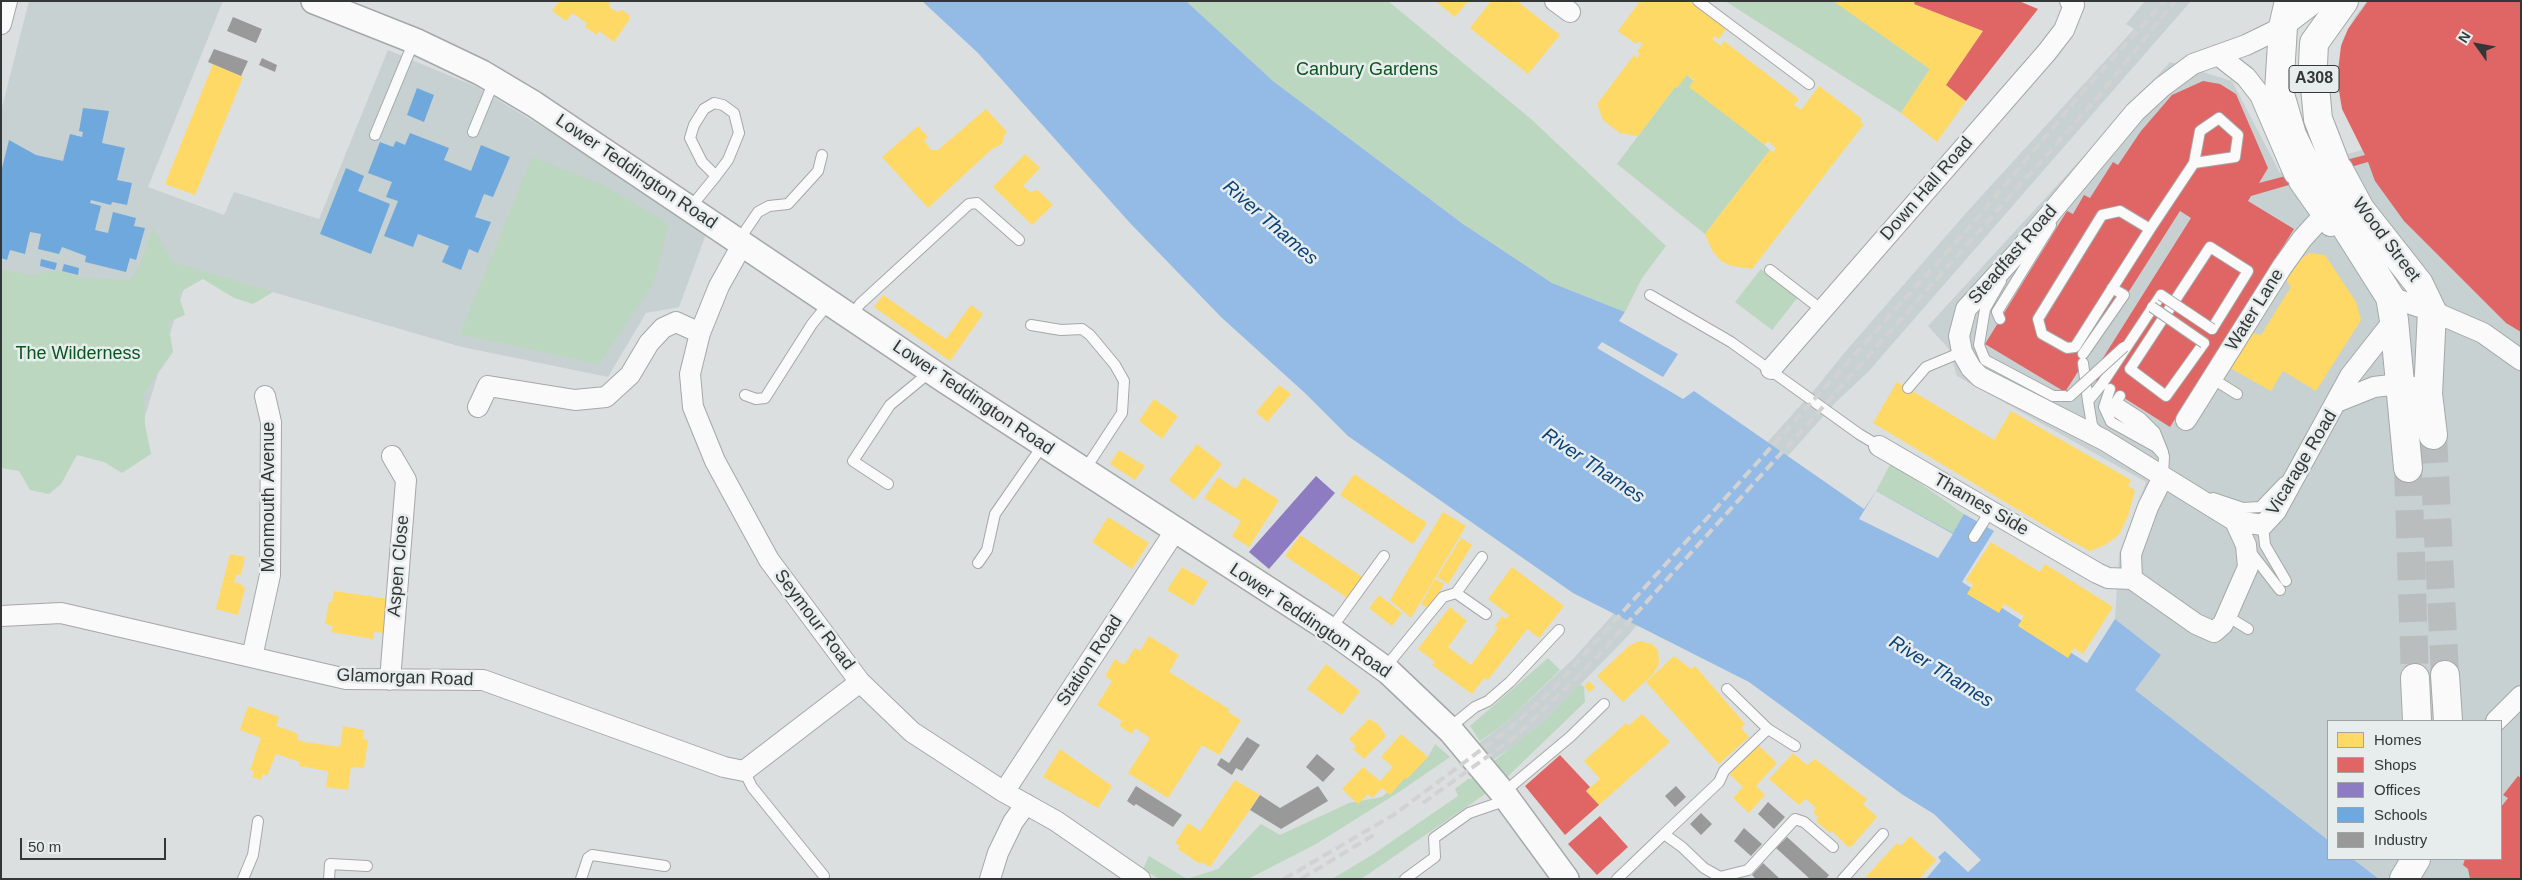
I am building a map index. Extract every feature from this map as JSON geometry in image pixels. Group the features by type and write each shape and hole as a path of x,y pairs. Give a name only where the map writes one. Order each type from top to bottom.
{"main road":[{"name":"Wood Street","path":"2315,173 2318,119 2315,103 2314,42 2344,1"},
{"name":"Wood Street","path":"2286,14 2279,91 2292,135 2315,173 2327,211 2389,301"},
{"name":"Wood Street","path":"2315,173 2360,209 2419,284 2432,311"},
{"name":"A308","path":"2389,301 2408,468"},
{"name":"A308","path":"2432,311 2428,394 2434,435"},
{"path":"2444,675 2448,720"},
{"path":"2415,678 2417,720"},
{"path":"2404,879 2415,860"}],"street":[{"path":"1,24 7,1"},
{"name":"Lower Teddington Road","path":"314,1 415,41 494,81 534,104 931,371 1330,630 1384,669 1448,728 1506,797 1566,879"},
{"path":"2218,56 2246,45 2286,14 2317,1"},
{"name":"Down Hall Road","path":"1771,369 2047,52 2064,30 2072,3"},
{"path":"2218,56 2246,77 2315,173"},
{"name":"Steadfast Road","path":"1962,352 1959,336 1966,309 2018,252 2135,112 2162,87 2193,64 2218,56"},
{"name":"Water Lane","path":"2186,420 2282,267 2327,211"},
{"name":"Seymour Road","path":"741,242 719,286 700,333 690,374 693,407 715,461 769,560 860,682 912,732 1004,792 1056,821 1140,879"},
{"name":"Wood Street","path":"2389,301 2432,311 2483,333 2521,360"},
{"name":"Vicarage Road","path":"2235,521 2263,525 2276,511 2303,459 2339,401 2389,301"},
{"path":"478,407 488,386 575,400 606,397 630,375 649,343 663,328 676,322 700,333"},
{"path":"1962,352 1971,368 1980,377 2104,440 2169,480 2235,521 2246,545 2248,567 2223,624 2214,632 2196,624 2132,579 2131,554 2148,507 2169,480"},
{"name":"Vicarage Road","path":"2339,401 2374,388 2399,384 2418,388 2428,394"},
{"name":"Monmouth Avenue","path":"252,657 270,575 271,422 265,396"},
{"name":"Thames Side","path":"1880,446 2096,573 2108,578 2132,579"},
{"name":"Aspen Close","path":"390,680 406,480 392,456"},
{"name":"Station Road","path":"1004,792 1175,531"},
{"name":"Glamorgan Road","path":"1,616 61,613 346,679 484,680 724,768 744,771"},
{"path":"744,771 860,682"},
{"path":"2497,720 2521,696"},
{"path":"990,879 998,853 1013,822 1026,804"}],"lane":[{"path":"1698,1 1809,84"},
{"path":"375,134 415,41"},
{"path":"473,132 494,81"},
{"path":"690,208 716,176 728,160 739,133 734,113 723,105 714,103 704,109 694,125 690,138 702,162 716,176"},
{"path":"2150,229 2120,211 2102,215 2038,319 2042,334 2067,348 2076,347 2112,288 2194,163 2200,130 2218,118 2238,135 2236,157 2194,163"},
{"path":"741,242 758,212 768,206 788,204 818,171 822,155"},
{"path":"2000,319 1997,312 2058,214 2074,183"},
{"path":"851,317 860,304 969,204 977,203 1019,240"},
{"path":"2088,401 2102,384 2124,347 2152,307 2161,295 2212,329 2248,271 2210,247 2130,369 2166,396 2204,343 2152,307"},
{"path":"2018,252 1985,309 1979,345 1985,360 2053,396 2070,396 2124,347"},
{"path":"1770,270 1822,310"},
{"path":"2104,440 2092,425 2083,359 2124,295 2112,288"},
{"name":"Thames Side","path":"1650,295 1731,342 1859,434 1880,446"},
{"path":"745,395 756,399 765,398 812,324 830,303"},
{"path":"1031,325 1061,330 1082,329 1090,335 1115,365 1124,381 1122,413 1084,471"},
{"path":"1908,388 1926,367 1962,352"},
{"path":"888,484 853,460 890,405 931,371"},
{"path":"2212,379 2237,394"},
{"path":"2110,389 2104,408 2111,422 2156,447 2164,456"},
{"path":"2118,399 2156,432 2169,480 2243,508 2260,507 2303,459"},
{"path":"978,563 986,550 995,514 1043,445"},
{"path":"1974,537 1991,510"},
{"path":"2246,545 2283,585 2265,546 2263,525"},
{"path":"1330,630 1384,556"},
{"path":"1384,669 1444,597 1456,593 1482,557"},
{"path":"1456,593 1486,614"},
{"path":"2227,616 2248,629"},
{"path":"1448,728 1510,682 1559,630"},
{"path":"1727,689 1768,729 1795,746"},
{"path":"1405,879 1435,857 1434,838 1469,813 1506,797 1604,704"},
{"path":"1617,879 1719,782 1724,771 1768,729"},
{"path":"744,771 752,787 824,876"},
{"path":"1664,834 1682,847 1704,868 1720,877 1734,877 1748,870 1795,819 1804,822 1833,847"},
{"path":"243,879 253,855 258,821"},
{"path":"1842,879 1883,834"},
{"path":"581,879 588,858 592,856 665,866"},
{"path":"329,879 330,864 367,866"}],"shaded area":[{"path":"29,1 223,1 148,187 224,215 234,192 319,219 388,50 477,87 638,185 706,234 679,307 646,313 608,377 462,347 190,268 133,456 1,446 1,111"},
{"path":"2145,1 2191,1 1868,372 1837,401 1623,641 1544,722 1520,742 1469,776 1457,760 1505,723 1573,659 1816,388 1966,213 2134,29 2126,24"},
{"path":"2367,1 2521,1 2521,879 2379,879 2354,860 2502,860 2502,720 2327,720 2327,839 2134,690 2161,655 2115,619 2119,554 2146,482 1957,376 1948,348 1928,326 2170,62 2232,81 2280,173 2362,150 2338,81 2342,41 2355,16"}],"green space":[{"name":"Canbury Gardens","path":"1186,1 1388,1 1531,119 1666,246 1642,278 1625,312 1552,283 1463,224 1273,81"},
{"path":"1725,1 1835,1 1930,69 1901,113"},
{"path":"1687,75 1770,150 1705,234 1617,164 1675,87"},
{"path":"532,157 601,184 669,224 653,284 599,364 460,334"},
{"name":"The Wilderness","path":"153,228 173,262 273,292 253,304 234,298 203,279 178,293 185,315 168,322 173,352 144,393 145,425 151,454 122,473 104,462 77,455 61,484 49,494 30,490 19,471 1,468 1,269 30,275 56,271 85,278 130,280 140,265"},
{"path":"1761,269 1798,297 1772,330 1735,302"},
{"path":"1891,463 1964,514 1953,534 1876,491"},
{"path":"1548,658 1560,670 1505,723 1480,741 1470,726"},
{"path":"1580,684 1584,687 1585,702 1504,780 1494,761 1544,722"},
{"path":"1435,744 1450,757 1399,792 1316,844 1248,879 1187,879 1218,869 1261,824 1280,835 1349,803 1382,797 1428,757"},
{"path":"1476,778 1491,790 1361,879 1332,879 1372,855 1458,796 1455,789 1468,779"},
{"path":"1149,856 1187,879 1159,879 1143,869"}],"water":[{"name":"River Thames","path":"922,1 1186,1 1273,81 1463,224 1552,283 1625,312 1701,356 1694,391 1864,509 1876,491 1953,533 1964,514 1994,531 1962,582 2087,663 2115,619 2161,655 2135,690 2327,839 2327,860 2354,860 2379,879 1926,879 1941,861 1938,857 1945,851 1968,872 1981,860 1934,814 1903,795 1749,682 1573,593 1348,436 1306,394 1221,317 1130,223 978,53"}],"pier":[{"path":"1626,310 1703,354 1708,364 1694,391 1683,399 1597,348 1602,342 1663,377 1678,354 1619,321"},
{"path":"1876,491 1953,534 1938,558 1859,519"}],"building: Homes":[{"path":"559,1 610,1 609,7 617,12 622,10 629,15 629,20 614,42 599,31 597,35 585,27 587,23 572,13 566,21 552,11"},
{"path":"1435,1 1468,1 1455,17"},
{"path":"1491,1 1517,1 1560,35 1528,74 1470,28"},
{"path":"1640,1 1689,1 1726,29 1719,39 1715,36 1712,39 1721,46 1724,41 1799,99 1794,105 1801,110 1819,86 1862,119 1860,122 1864,124 1752,269 1732,266 1721,261 1713,252 1705,234 1770,150 1773,152 1776,148 1767,141 1765,145 1689,87 1694,80 1687,75 1677,88 1675,87 1638,136 1620,133 1603,120 1597,104 1634,55 1637,58 1640,54 1637,51 1643,44 1638,41 1636,44 1618,31"},
{"path":"1833,1 1915,1 1914,4 1983,31 1946,85 1966,101 1937,142 1901,113 1930,69"},
{"path":"213,64 243,77 195,195 165,184"},
{"path":"986,109 1007,132 1002,144 992,149 928,208 882,157 918,126 928,137 924,141 931,150 938,150"},
{"path":"1025,154 1040,168 1023,186 1030,192 1038,190 1053,205 1032,225 993,187"},
{"path":"2309,253 2325,255 2356,302 2361,320 2316,391 2283,371 2271,391 2230,368 2250,332 2261,335 2291,287 2284,277 2297,262"},
{"path":"883,295 946,339 971,305 983,314 950,361 874,307"},
{"path":"1897,382 1994,440 2011,411 2131,480 2128,486 2135,490 2128,516 2119,535 2105,545 2090,551 1873,423"},
{"path":"1279,385 1291,394 1267,422 1256,412"},
{"path":"1154,399 1178,416 1162,439 1139,421"},
{"path":"1197,444 1222,464 1194,500 1169,480"},
{"path":"1119,450 1145,466 1135,480 1110,464"},
{"path":"1354,474 1427,523 1413,544 1340,495"},
{"path":"1218,477 1236,489 1243,477 1279,500 1249,547 1232,536 1241,521 1204,498"},
{"path":"1443,512 1466,526 1411,618 1390,600"},
{"path":"1108,517 1149,543 1132,569 1092,542"},
{"path":"1300,535 1364,578 1349,599 1285,556"},
{"path":"1461,538 1472,545 1448,584 1437,577"},
{"path":"1991,542 2040,572 2045,564 2113,607 2083,654 2074,648 2068,658 2018,626 2024,616 2004,604 1999,613 1967,594 1973,584 1966,580"},
{"path":"230,554 245,557 241,575 237,574 234,582 241,584 245,589 238,615 216,609"},
{"path":"1182,567 1208,582 1193,606 1167,590"},
{"path":"1512,567 1564,606 1539,638 1527,629 1488,680 1484,678 1472,694 1432,665 1435,662 1418,649 1450,607 1467,621 1448,647 1471,665 1498,628 1495,626 1502,616 1506,619 1509,615 1488,599"},
{"path":"1435,579 1444,584 1430,609 1421,604"},
{"path":"334,591 389,599 384,633 374,632 373,639 331,632 333,626 325,624 329,602 332,602"},
{"path":"1379,595 1402,613 1392,626 1369,608"},
{"path":"1149,636 1179,655 1169,672 1229,709 1228,712 1241,720 1219,755 1202,745 1168,798 1128,773 1150,738 1135,728 1132,734 1119,726 1122,721 1097,705 1112,681 1105,676 1115,659 1124,665 1135,648 1140,651"},
{"path":"1640,641 1652,644 1658,650 1659,664 1653,674 1623,702 1597,676 1630,645"},
{"path":"1674,656 1691,669 1695,666 1745,724 1741,728 1749,737 1719,764 1646,682"},
{"path":"1326,664 1360,691 1342,715 1307,689"},
{"path":"1589,681 1595,687 1590,692 1584,687"},
{"path":"248,706 279,717 276,726 294,732 298,735 298,740 305,742 340,747 343,726 364,730 363,739 368,740 364,768 351,767 348,790 326,787 328,771 299,766 300,762 276,754 267,776 263,774 261,780 252,777 254,771 250,770 261,738 240,730"},
{"path":"1642,714 1670,742 1599,805 1586,791 1600,779 1584,761 1626,723 1628,726"},
{"path":"1369,719 1378,724 1386,736 1364,759 1353,749 1356,746 1349,739"},
{"path":"1401,734 1428,757 1390,795 1382,788 1372,798 1368,794 1358,804 1342,789 1363,767 1380,781 1393,767 1381,757"},
{"path":"1757,744 1777,763 1756,786 1765,795 1749,813 1733,798 1743,787 1729,774"},
{"path":"1060,749 1112,786 1098,808 1043,777"},
{"path":"1793,753 1807,765 1815,759 1867,799 1863,804 1877,817 1852,846 1848,847 1832,831 1830,833 1816,821 1818,817 1813,812 1816,808 1806,799 1799,805 1769,779"},
{"path":"1235,780 1260,795 1210,867 1202,862 1200,864 1178,849 1180,846 1175,843 1188,823 1200,831"},
{"path":"1910,836 1936,860 1919,879 1864,879 1897,843 1901,846"}],"building: Shops":[{"path":"1915,1 2019,1 2038,9 1966,101 1946,85 1983,31 1914,4"},
{"path":"2368,1 2521,1 2521,332 2506,323 2404,221 2375,181 2368,162 2251,196 2248,201 2294,229 2170,427 2091,377 2191,218 2180,211 2065,392 1985,344 2067,211 2073,214 2084,195 2090,198 2113,162 2118,165 2141,131 2172,95 2203,81 2220,84 2236,94 2268,168 2259,183 2365,155 2342,109 2337,79 2341,46 2348,29"},
{"path":"1560,755 1590,787 1586,791 1599,805 1565,835 1525,786"},
{"path":"2518,776 2521,778 2521,879 2470,879 2468,869 2463,865 2465,860 2502,860 2502,806 2508,798 2503,795"},
{"path":"1600,816 1628,847 1597,875 1568,844"}],"building: Offices":[{"path":"1316,476 1335,493 1269,569 1249,552"}],"building: Schools":[{"path":"417,88 434,95 424,122 407,115"},
{"path":"83,108 109,111 102,143 125,148 117,180 132,183 127,205 112,202 111,205 91,200 90,203 101,206 95,230 108,233 113,212 136,218 134,226 145,228 136,260 130,258 126,272 85,262 86,256 62,247 59,254 38,249 41,234 30,232 25,254 10,250 7,260 1,258 1,172 9,140 36,155 63,161 70,134 82,137 83,132 79,131"},
{"path":"410,133 449,148 444,160 471,171 481,145 510,157 493,197 484,194 475,217 491,222 478,253 469,249 461,270 442,262 449,246 418,234 413,247 384,236 398,201 386,197 392,182 368,173 380,142 393,147 396,141 405,145"},
{"path":"346,168 364,176 358,191 390,204 371,254 320,234"},
{"path":"41,259 57,263 55,270 40,266"},
{"path":"64,264 79,268 78,275 62,271"}],"building: Industry":[{"path":"233,17 262,29 256,43 227,31"},
{"path":"214,49 248,61 241,76 208,62"},
{"path":"262,58 277,65 275,72 259,65"},
{"path":"1247,737 1260,745 1242,771 1236,768 1232,775 1217,765 1221,758 1229,763"},
{"path":"1317,754 1335,769 1323,782 1306,767"},
{"path":"1136,786 1182,815 1173,827 1136,804 1134,806 1127,801"},
{"path":"1318,786 1328,801 1281,829 1250,810 1260,795 1280,808"},
{"path":"1676,786 1686,797 1675,807 1665,796"},
{"path":"1768,802 1785,817 1774,829 1758,814"},
{"path":"1701,813 1712,824 1701,835 1690,824"},
{"path":"1744,828 1762,844 1751,856 1734,841"},
{"path":"1787,837 1829,875 1826,879 1810,879 1776,848"},
{"path":"1763,863 1780,879 1756,879 1752,875"}],"tunnel":[{"path":"2433,435 2445,675"},
{"path":"2408,468 2415,678"}],"railway":[{"path":"1284,879 1395,814 1509,729 1555,687 1975,221 2086,88 2165,1"},
{"path":"1423,803 1516,736 1585,670 1831,398 2097,98 2175,1"},
{"path":"1301,879 1377,833"}]}
